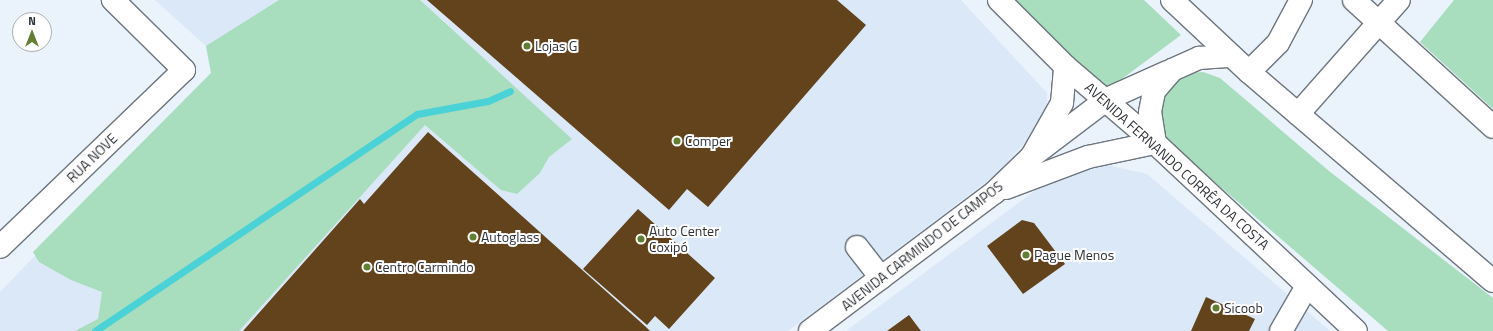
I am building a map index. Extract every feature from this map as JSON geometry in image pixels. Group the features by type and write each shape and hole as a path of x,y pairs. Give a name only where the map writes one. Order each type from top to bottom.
{"main road":[{"name":"RUA NOVE","path":"3,237 184,70 113,0"},
{"name":"AVENIDA FERNANDO CORRÊA DA COSTA","path":"999,0 1065,66 1107,99 1356,331"},
{"path":"1172,0 1249,72 1493,282"},
{"path":"1249,72 1278,43 1301,0"},
{"path":"1354,0 1493,127"},
{"path":"1298,114 1399,0"},
{"name":"AVENIDA CARMINDO DE CAMPOS","path":"810,331 994,193 1032,156 1107,99 1199,58 1231,56"},
{"path":"1032,156 1062,103 1065,66"},
{"path":"994,193 1088,156 1155,143 1150,112 1154,91 1172,70"},
{"path":"857,247 881,278"},
{"path":"1280,331 1307,286"}],"shaded area":[{"path":"155,0 961,0 1047,93 1047,117 998,173 788,331 0,331 0,292 211,73 206,46"},
{"path":"1107,165 1147,174 1330,331 846,331 1048,181"}],"green space":[{"path":"279,0 420,0 572,139 549,157 540,173 517,194 501,190 425,125 239,331 75,331 98,319 102,292 71,280 39,262 33,252 211,73 206,46"},
{"path":"1014,0 1144,0 1181,35 1103,93"},
{"path":"1454,0 1493,0 1493,109 1420,42"},
{"path":"1203,72 1220,78 1329,171 1493,298 1493,331 1388,331 1166,140 1160,130 1157,104 1165,89 1187,73"}],"building":[{"name":"Comper","path":"427,0 837,0 866,25 708,207 687,189 669,210"},
{"path":"428,132 650,331 243,331 360,199 364,204"},
{"name":"Auto Center Coxipó","path":"638,209 715,278 669,329 655,316 647,325 583,269"},
{"name":"Pague Menos","path":"1022,220 1034,223 1065,264 1023,294 987,246"},
{"name":"Sicoob","path":"1206,297 1255,319 1249,331 1191,331"},
{"path":"909,315 921,331 887,331"}],"waterway":[{"path":"95,331 417,114 488,101 510,91"}],"place":[{"name":"Lojas G","path":"527,46"},
{"name":"Comper","path":"677,141"},
{"name":"Autoglass","path":"473,237"},
{"name":"Auto Center Coxipó","path":"641,239"},
{"name":"Pague Menos","path":"1026,255"},
{"name":"Centro Carmindo","path":"367,267"},
{"name":"Sicoob","path":"1216,308"}]}
